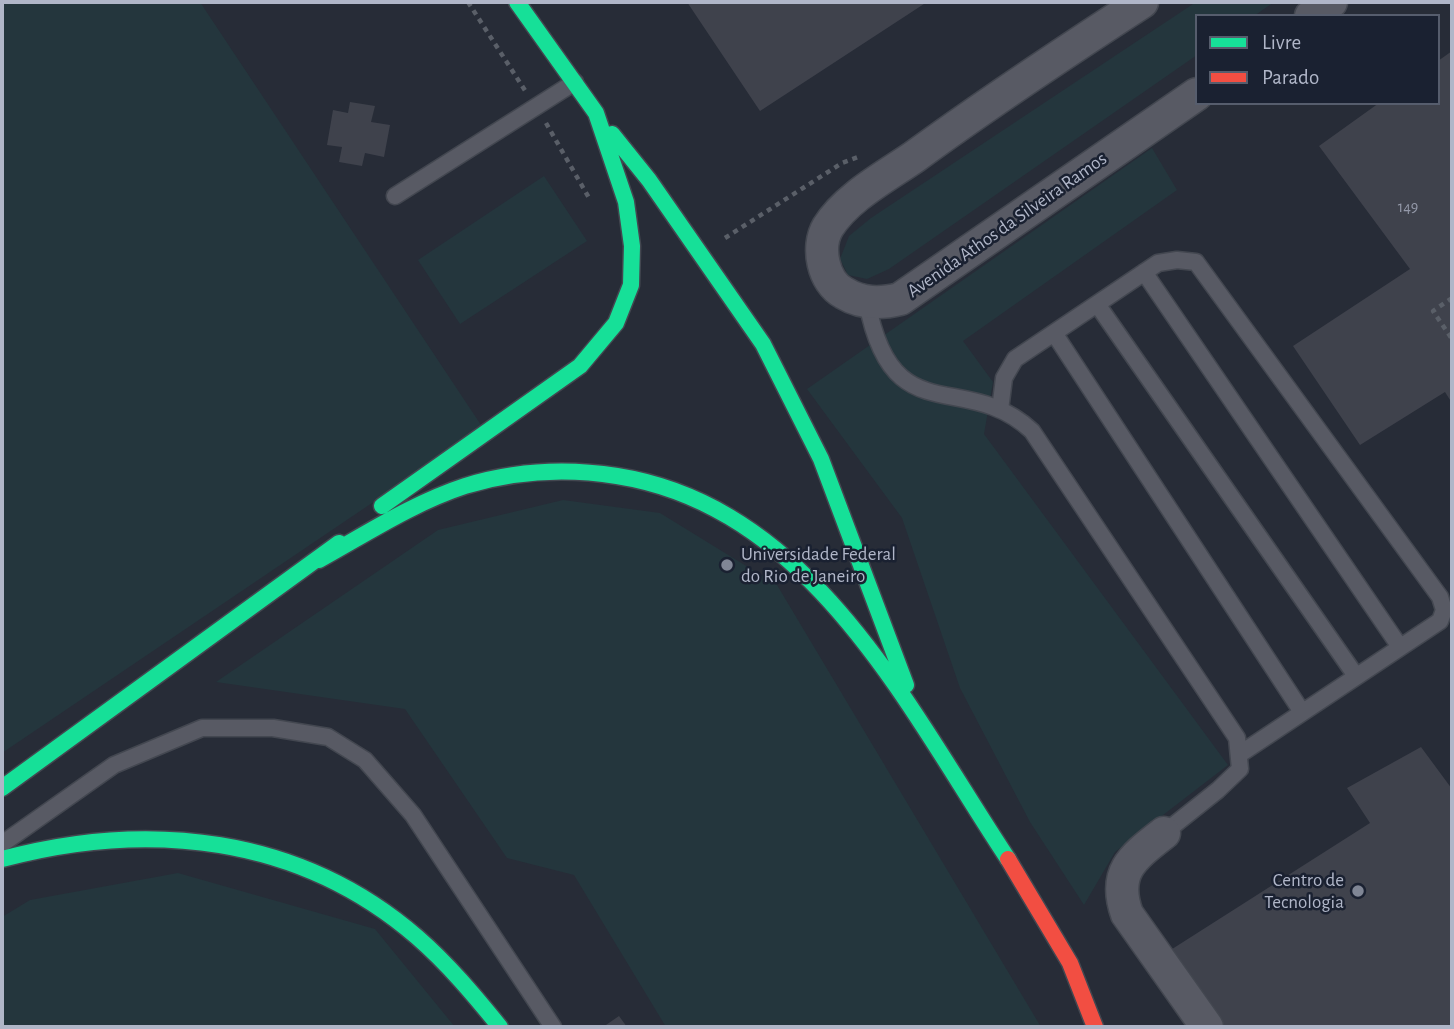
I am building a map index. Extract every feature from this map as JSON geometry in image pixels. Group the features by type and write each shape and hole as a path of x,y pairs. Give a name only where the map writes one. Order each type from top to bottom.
{"main road":[{"path":"517,2 596,113 649,180 763,344 821,459 921,725"},
{"path":"2,789 319,560 398,492 580,366 616,323 631,285 632,246 626,202 596,113"},
{"path":"319,560 409,510 464,487 522,474 590,471 658,483 706,502 755,531 792,563 838,615 921,725 1062,947 1095,1027"},
{"path":"2,859 34,848 106,838 164,837 224,845 289,863 349,890 400,923 456,972 500,1027"}],"street":[{"path":"867,302 839,291 826,272 823,246 826,230 836,216 990,102 1142,2"},
{"path":"1314,14 1331,2"},
{"name":"Avenida Athos da Silveira Ramos","path":"867,302 900,299 1195,95"},
{"path":"1164,832 1130,863 1122,877 1120,894 1127,914 1206,1027"}],"lane":[{"path":"395,196 575,82"},
{"path":"1000,410 1004,378 1015,359 1158,263 1177,260 1196,262 1440,597 1444,610 1440,621 1240,754"},
{"path":"1144,272 1400,647"},
{"path":"867,302 877,341 890,366 905,381 936,394 1000,410 1017,418 1032,431 1237,738 1240,769 1218,790 1164,832"},
{"path":"1097,304 1356,676"},
{"path":"1054,333 1302,712"},
{"path":"2,844 114,765 202,728 273,728 328,737 365,760 413,815 553,1027"}],"path":[{"path":"468,2 536,107 594,206"},
{"path":"698,251 842,163 867,153"},
{"path":"1452,299 1433,311 1452,338"}],"shaded area":[{"path":"2,2 200,2 483,428 2,753"},
{"path":"1196,2 1274,2 1257,14 1195,14 1195,56 889,269 867,279 848,275 840,259 849,236 871,218"},
{"path":"1152,148 1177,190 963,341 993,382 984,434 1228,765 1115,852 1084,905 1030,822 960,688 902,518 807,389"},
{"path":"544,176 587,241 460,324 418,260"},
{"path":"563,500 660,513 777,585 1041,1027 666,1027 574,875 507,858 405,709 216,682 438,530"},
{"path":"178,873 375,929 455,1027 2,1027 2,917 30,900"}],"building":[{"path":"687,2 927,2 760,111"},
{"path":"1452,51 1452,403 1445,392 1360,445 1293,346 1410,269 1319,146 1376,105 1440,105 1440,60"},
{"path":"350,102 375,106 371,122 390,125 384,157 365,153 362,166 339,162 342,147 327,145 333,110 348,113"},
{"name":"Centro de Tecnologia","path":"1421,747 1452,789 1452,1027 1209,1027 1158,958 1370,823 1347,788"},
{"path":"619,1016 627,1027 603,1027"}],"traffic: fast":[{"path":"517,2 596,113"},
{"path":"382,506 580,366 616,323 631,285 632,246 626,202 596,113"},
{"path":"612,134 649,180 763,344 821,459 906,685"},
{"path":"319,560 427,501 465,486 502,477 540,472 579,472 617,476 686,495 747,528 801,572 849,623 933,741 1008,859"},
{"path":"2,788 339,543"},
{"path":"2,859 57,847 112,840 166,840 220,845 272,857 323,876 371,903 417,937 460,980 500,1027"}],"traffic: jam":[{"path":"1008,859 1070,963 1095,1027"}],"place":[{"name":"Universidade Federal do Rio de Janeiro","path":"727,565"},
{"name":"Centro de Tecnologia","path":"1358,891"}]}
